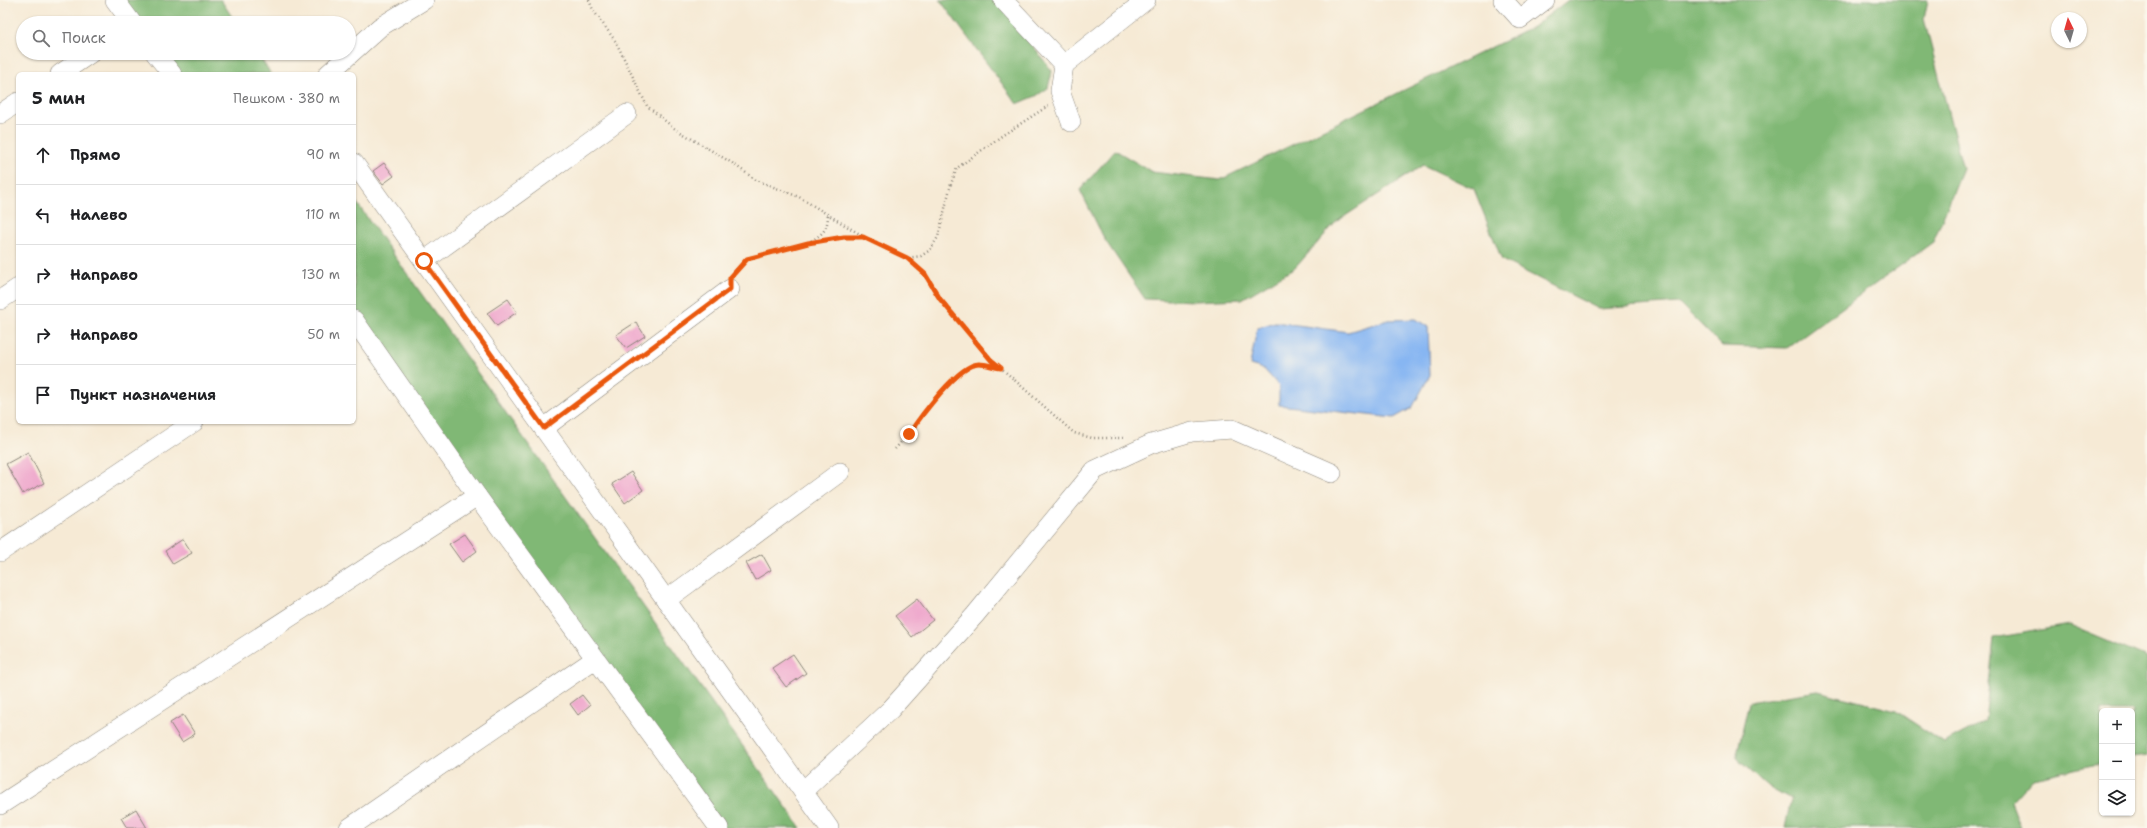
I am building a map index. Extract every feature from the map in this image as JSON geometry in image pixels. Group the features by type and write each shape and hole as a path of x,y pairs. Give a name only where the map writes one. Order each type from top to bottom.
{"street":[{"path":"115,0 127,16"},
{"path":"356,49 380,27 424,0"},
{"path":"1003,0 1064,65"},
{"path":"1071,122 1060,92 1064,65 1146,0"},
{"path":"1503,0 1520,19 1544,0"},
{"path":"63,72 81,60"},
{"path":"161,60 170,72"},
{"path":"330,72 343,60"},
{"path":"0,114 16,103"},
{"path":"424,261 627,114"},
{"path":"356,167 829,828"},
{"path":"0,300 16,289"},
{"path":"544,428 730,289"},
{"path":"356,323 595,660 719,828"},
{"path":"0,552 191,424"},
{"path":"803,791 891,709 976,615 1095,470 1151,444 1192,432 1232,429 1332,473"},
{"path":"666,600 840,472"},
{"path":"0,804 478,496"},
{"path":"349,828 595,660"}],"path":[{"path":"589,0 594,10 616,42 647,106 674,128 732,163 756,180 799,197 863,237 907,258 925,274 940,299 991,360 1074,433 1092,438 1116,437 1151,444"},
{"path":"907,258 921,256 930,250 938,237 951,184 957,168 1003,135 1047,107 1060,92"},
{"path":"808,243 822,235 828,225 828,214"},
{"path":"730,289 730,278 747,259 808,243 844,237 863,237"},
{"path":"895,449 909,434 923,412 959,374 978,364 1001,368"}],"green space":[{"path":"123,0 221,0 231,16 134,16"},
{"path":"940,0 998,0 1052,71 1048,88 1036,96 1017,104"},
{"path":"1568,0 1928,0 1924,19 1963,169 1933,242 1787,348 1722,346 1679,303 1599,309 1502,260 1474,189 1423,165 1336,222 1295,268 1242,299 1195,301 1145,299 1105,240 1080,190 1115,150 1152,172 1220,180 1533,27"},
{"path":"165,60 262,60 270,72 174,72"},
{"path":"356,202 801,828 722,828 356,316"},
{"path":"2069,625 2147,658 2147,756 2135,758 2135,708 2099,708 2099,764 2033,778 2011,802 2021,828 1785,828 1791,799 1766,785 1736,758 1749,702 1818,691 1896,711 1944,743 1985,721 1994,638"}],"water":[{"path":"1416,319 1428,327 1430,375 1412,408 1394,418 1279,405 1279,386 1264,369 1250,365 1257,328 1275,322 1348,332 1388,320"}],"building":[{"path":"384,163 394,176 383,184 373,171"},
{"path":"508,299 517,312 497,326 487,313"},
{"path":"636,322 645,336 626,348 616,335"},
{"path":"28,452 44,483 23,494 6,464"},
{"path":"631,472 643,490 625,503 612,484"},
{"path":"465,534 477,551 462,562 449,544"},
{"path":"183,539 192,553 173,564 165,551"},
{"path":"762,554 771,570 755,580 746,563"},
{"path":"917,599 933,620 912,637 895,616"},
{"path":"793,654 806,673 786,687 772,668"},
{"path":"582,695 590,705 578,715 570,704"},
{"path":"183,715 195,734 182,742 170,723"},
{"path":"136,809 147,828 127,828 121,818"}],"route":[{"path":"424,261 544,428 730,289 730,278 747,259 808,243 844,237 863,237 907,258 925,274 940,299 991,360 1001,368 978,364 959,374 923,412 909,434"}]}
